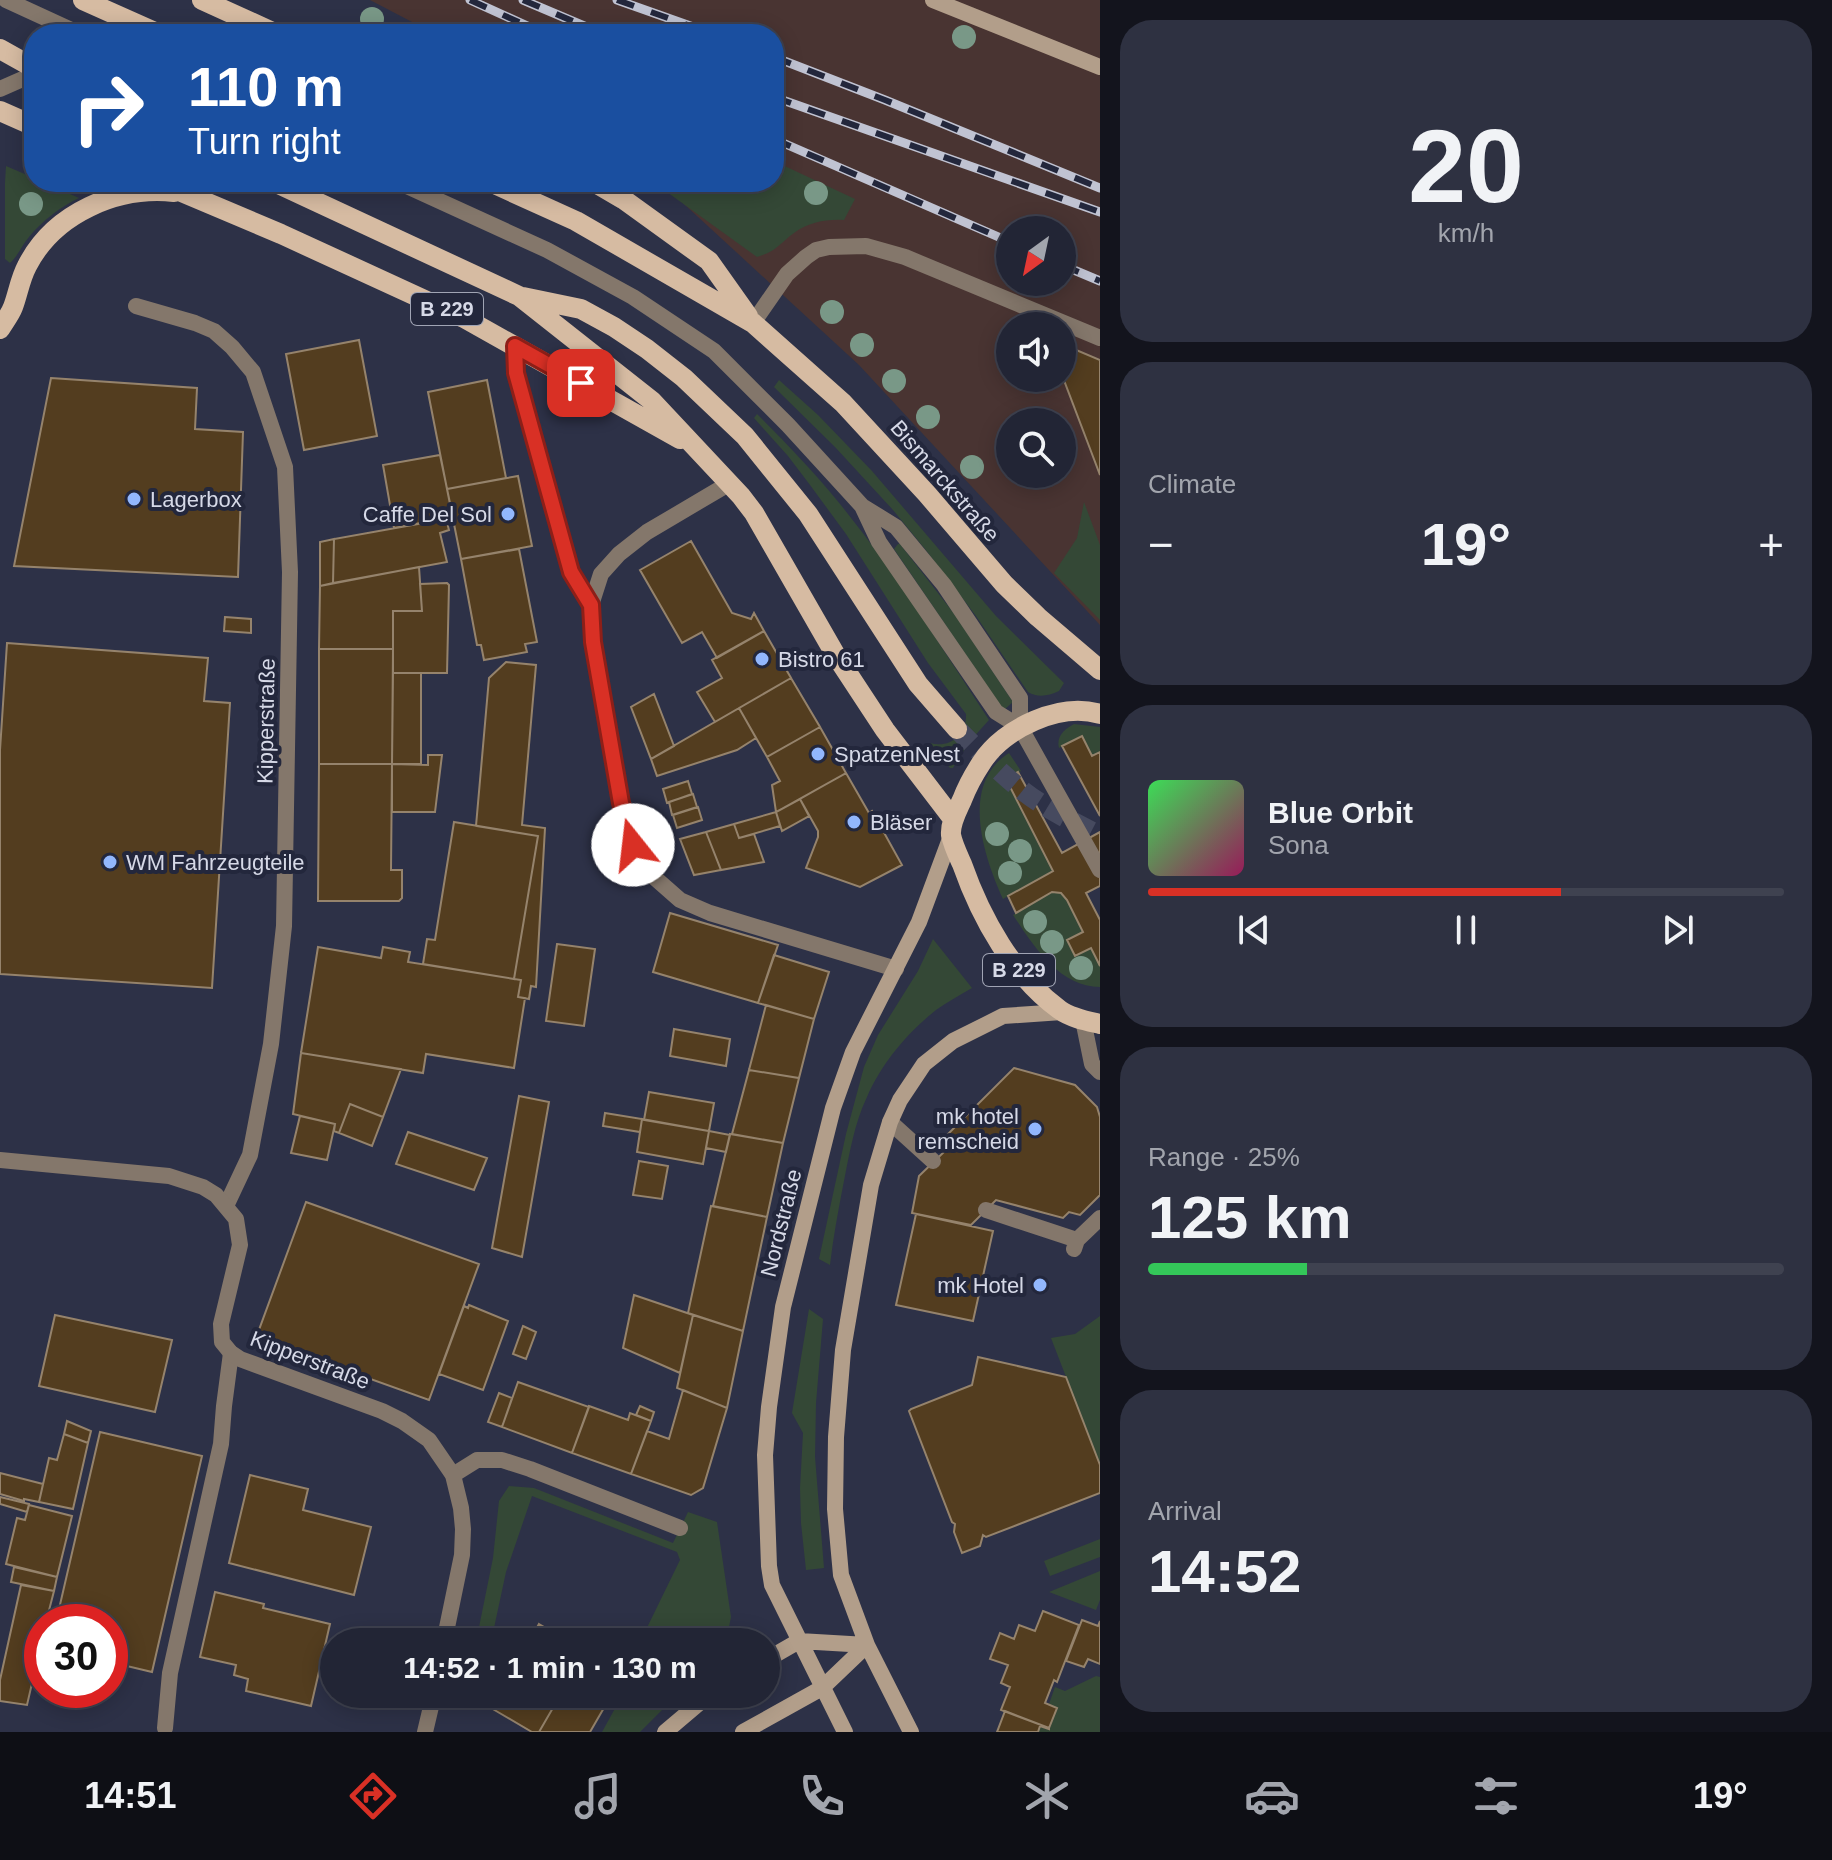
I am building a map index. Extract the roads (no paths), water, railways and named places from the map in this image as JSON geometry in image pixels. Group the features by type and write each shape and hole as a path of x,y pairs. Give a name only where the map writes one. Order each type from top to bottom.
{"main road":[{"path":"83,0 137,24"},
{"path":"202,0 255,24"},
{"path":"933,0 1100,67"},
{"path":"0,49 24,62"},
{"path":"0,111 24,122"},
{"path":"0,329 12,309 25,269 42,242 70,217 101,201 142,192"},
{"name":"B 229","path":"181,192 389,282 466,319 701,451"},
{"name":"B 229","path":"296,192 519,296 652,401 701,451 754,513 835,654 952,828 967,880 998,940 1038,992 1062,1012 1091,1022"},
{"path":"512,192 576,221 753,323"},
{"path":"611,192 709,261 753,323"},
{"path":"519,296 581,309 614,327 675,370 735,426 808,514 918,684 957,729"},
{"name":"Bismarckstraße","path":"753,323 843,403 1004,584 1100,670"},
{"path":"952,828 964,795 983,760 1004,739 1020,727 1065,712 1090,711 1100,714"},
{"name":"Nordstraße","path":"845,1732 772,1585 765,1455 769,1407 783,1307 833,1108 853,1052 919,922 952,828"},
{"path":"911,1732 867,1645 841,1575 835,1509 836,1437 843,1350 871,1185 890,1122 900,1100 924,1064 953,1041 1003,1016 1062,1012"},
{"path":"780,1652 799,1641 867,1645"},
{"path":"743,1732 822,1688 867,1645"},
{"path":"665,1732 693,1708"}],"street":[{"path":"6,0 58,24"},
{"path":"0,89 24,78"},
{"path":"420,192 547,250 633,297 714,351 788,425 862,506 896,527 944,585 1020,698 1020,727"},
{"path":"753,323 787,274 816,250 866,246 905,257 1100,338"},
{"name":"Kipperstraße","path":"136,306 214,331 232,347 253,372 285,467 290,572 284,926 271,1044 250,1155 226,1206 236,1219 240,1245 221,1324 222,1342 240,1359 382,1411 429,1440 453,1475 461,1508 462,1555 447,1628"},
{"path":"515,346 516,373 571,572 591,605"},
{"path":"730,483 647,532 619,554 601,574 591,605 593,642 621,803 633,845 655,878 680,900 710,913 896,969"},
{"path":"862,506 879,542 996,712 1020,727 1100,870"},
{"path":"1091,1022 1096,1068"},
{"path":"890,1122 933,1161"},
{"path":"0,1160 169,1176 203,1187 226,1206"},
{"path":"986,1210 1076,1245 1100,1218"},
{"path":"165,1728 170,1673 221,1444 231,1353"},
{"path":"453,1475 477,1460 502,1460 680,1528"},
{"path":"425,1732 431,1708"}],"tunnel":[{"path":"957,729 1023,791 1100,836"}],"railway":[{"path":"470,0 523,24"},
{"path":"523,0 579,24"},
{"path":"617,0 685,24"},
{"path":"784,61 1100,188"},
{"path":"784,101 1100,212"},
{"path":"784,143 996,236"},
{"path":"1076,271 1100,281"}],"place":[{"name":"Lagerbox","path":"134,499"},
{"name":"Caffe Del Sol","path":"508,514"},
{"name":"Bistro 61","path":"762,659"},
{"name":"SpatzenNest","path":"818,754"},
{"name":"Bläser","path":"854,822"},
{"name":"WM Fahrzeugteile","path":"110,862"},
{"name":"mk hotel remscheid","path":"1035,1129"},
{"name":"mk Hotel","path":"1040,1285"}]}
